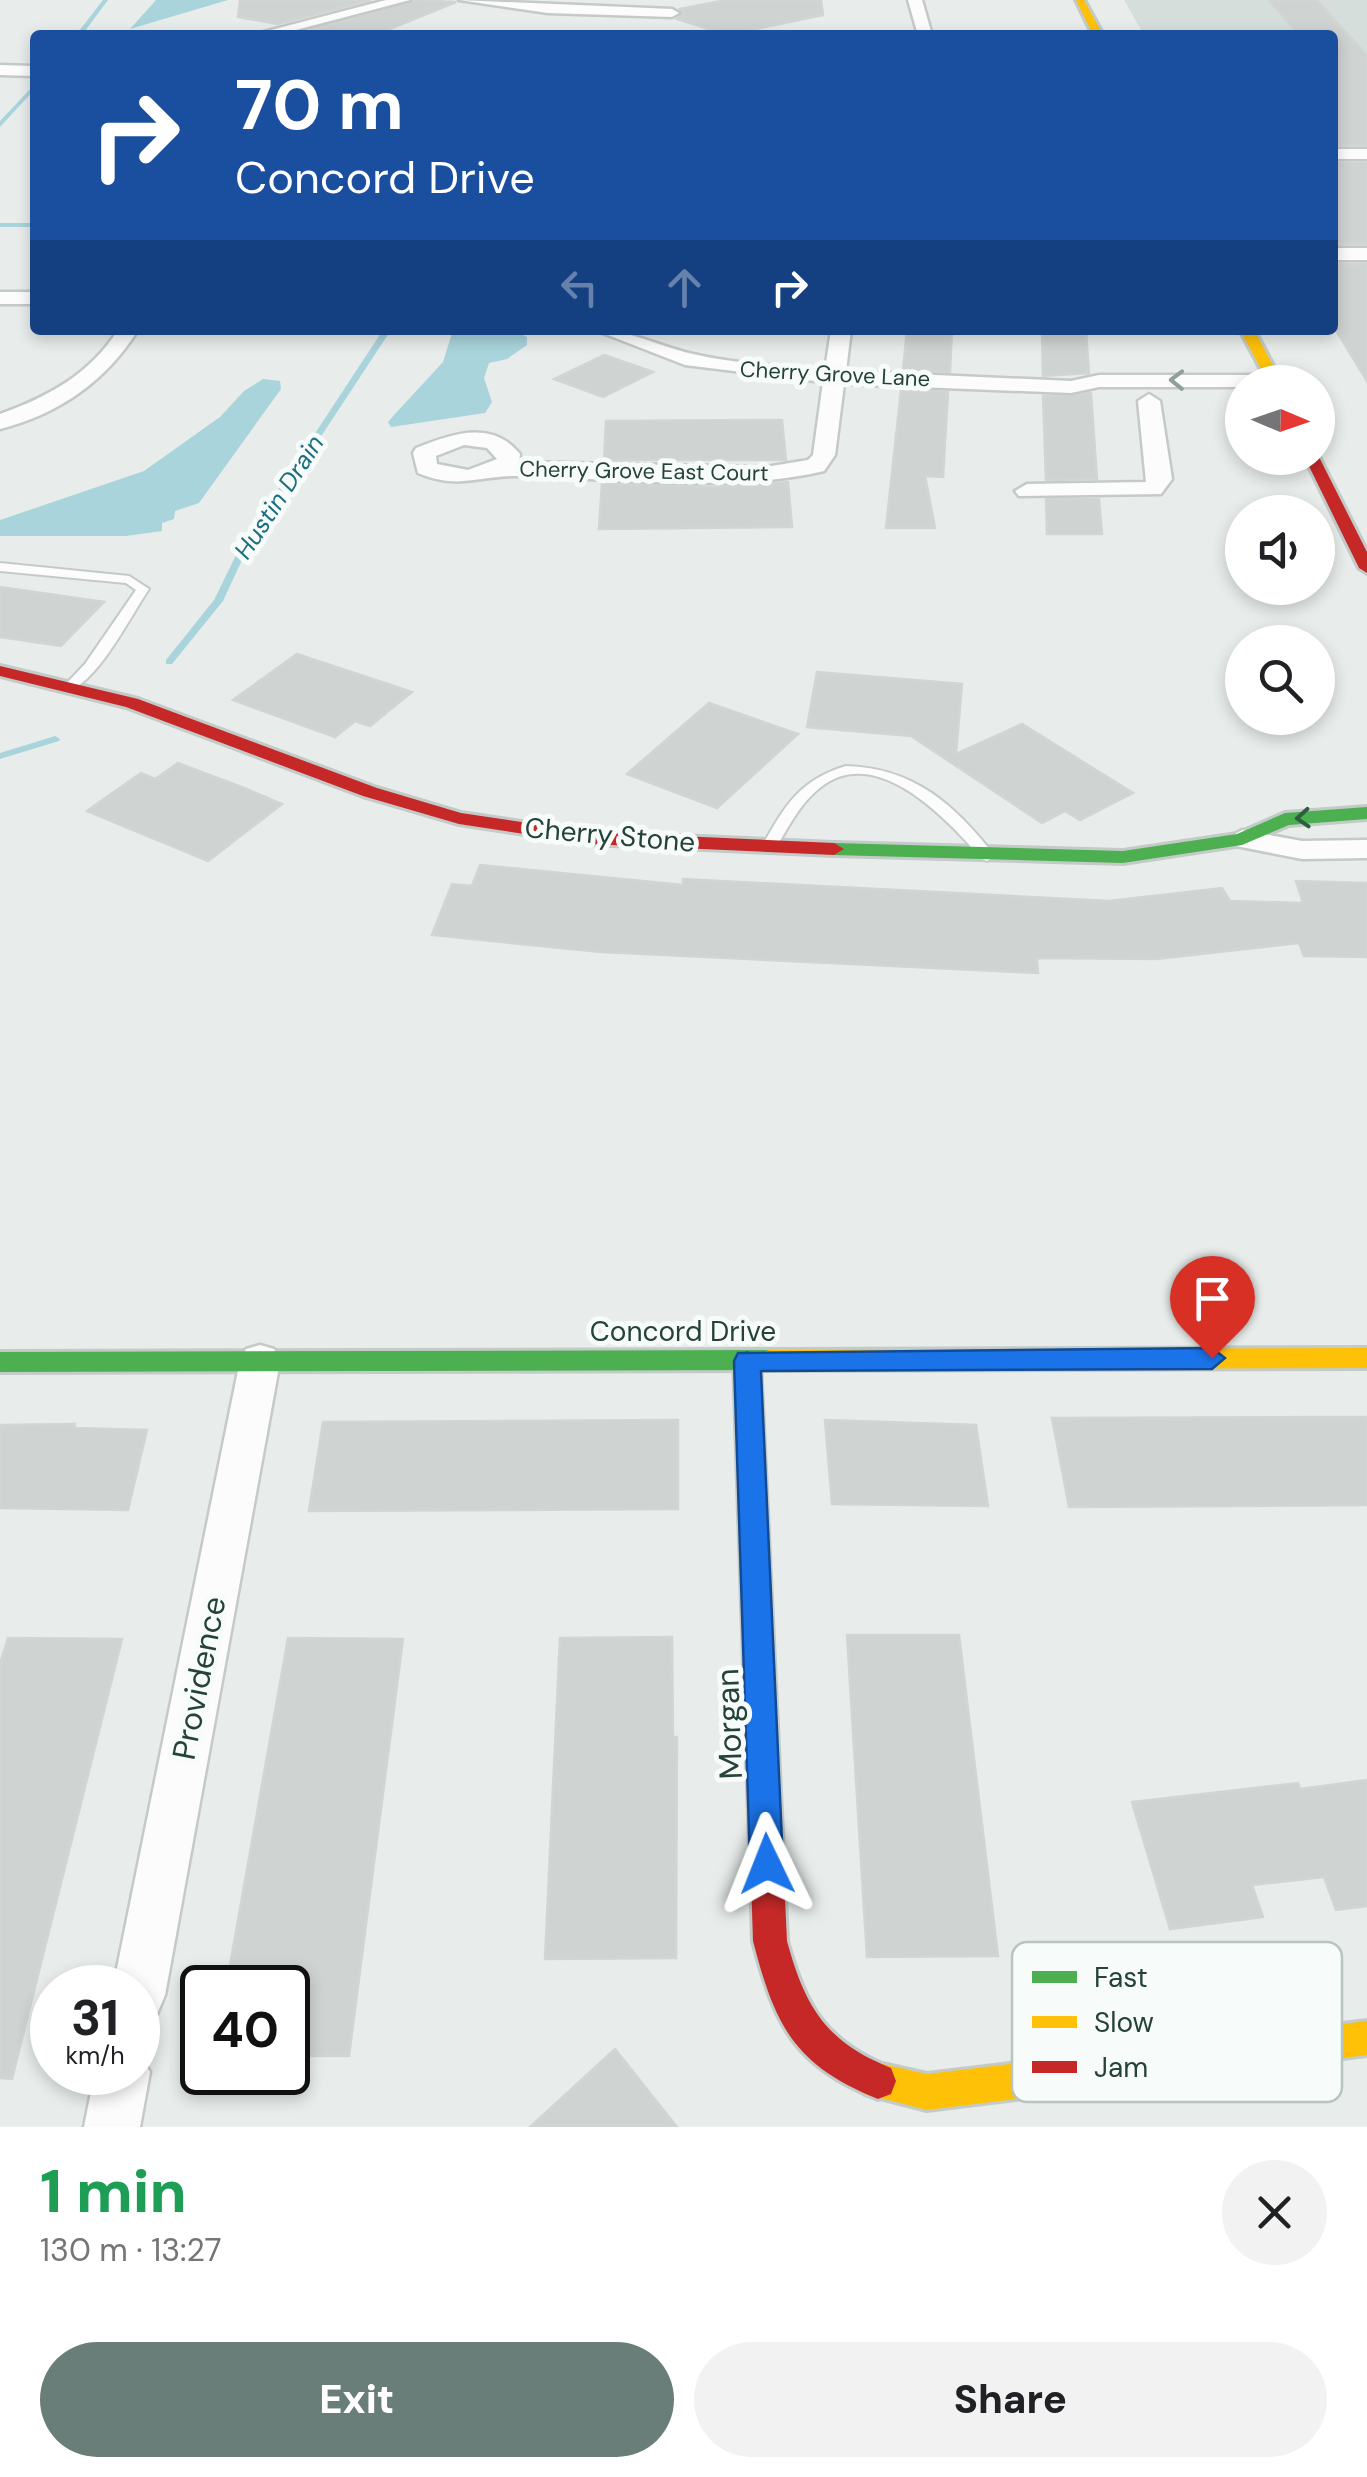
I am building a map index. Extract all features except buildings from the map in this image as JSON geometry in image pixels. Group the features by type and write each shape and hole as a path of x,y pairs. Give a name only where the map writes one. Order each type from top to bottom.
{"street":[{"path":"279,30 402,0"},
{"path":"466,0 548,9 672,13"},
{"path":"915,0 923,30"},
{"path":"1080,0 1095,30"},
{"path":"0,70 30,70"},
{"path":"1338,154 1367,154"},
{"path":"1338,254 1367,254"},
{"path":"0,298 30,298"},
{"path":"0,422 48,404 92,378 125,335"},
{"name":"Cherry Grove Lane","path":"619,335 685,359 834,378 1071,387 1099,381 1225,382"},
{"path":"834,378 841,335"},
{"path":"1250,335 1265,365"},
{"name":"Cherry Grove East Court","path":"499,469 706,474 806,469 822,460 834,378"},
{"name":"Cherry Grove Lane","path":"1071,387 1098,396 1225,403"},
{"path":"1027,491 1153,489 1160,479 1149,401"},
{"path":"1320,475 1366,566"},
{"name":"Cherry Stone","path":"0,671 132,703 370,792 459,818 590,838 987,856 1123,857 1242,839 1285,819 1367,814"},
{"name":"Cherry Stone","path":"1242,839 1302,850 1367,848"},
{"name":"Concord Drive","path":"0,1362 1367,1358"},
{"name":"Providence","path":"144,1965 260,1361"},
{"name":"Morgan","path":"747,1361 770,1942 781,1996 808,2039 843,2070 878,2084 927,2092 1012,2082"},
{"name":"Morgan","path":"1342,2041 1367,2038"},
{"path":"112,2127 118,2095"}],"lane":[{"path":"0,568 129,580 142,590 90,667 71,686"},
{"path":"770,846 788,808 822,779 850,768 869,767 898,777 958,818 987,856"}],"shaded area":[{"path":"1124,0 1367,0 1367,77 1338,42 1338,30 1141,30"}],"water":[{"path":"156,0 228,0 130,29"},
{"path":"451,335 527,337 527,345 507,359 489,363 484,378 492,402 485,413 391,427 388,422 443,362"},
{"path":"263,379 280,381 281,389 199,503 175,511 174,519 162,523 162,531 126,536 0,536 0,520 144,471 220,417 244,391"}],"waterway":[{"name":"Hustin Drain","path":"83,30 106,0"},
{"name":"Hustin Drain","path":"0,125 30,92"},
{"name":"Hustin Drain","path":"0,225 30,225"},
{"name":"Hustin Drain","path":"169,662 218,601 243,549 384,335"},
{"name":"Hustin Drain","path":"0,756 55,739"}],"traffic: fast":[{"path":"834,849 1123,857 1242,839 1285,819 1367,813"},
{"path":"0,1362 769,1360"}],"traffic: slow":[{"path":"1080,0 1095,30"},
{"path":"1250,335 1266,365"},
{"path":"769,1360 1367,1358"},
{"path":"1342,2041 1367,2038"},
{"path":"878,2081 927,2092 1012,2082"}],"traffic: jam":[{"path":"1320,475 1367,568"},
{"path":"0,671 132,703 370,792 459,818 590,838 834,849"},
{"path":"747,1361 770,1941 784,1988 804,2028 834,2059 878,2081"}],"route":[{"path":"767,1864 747,1361 1212,1358"}]}
